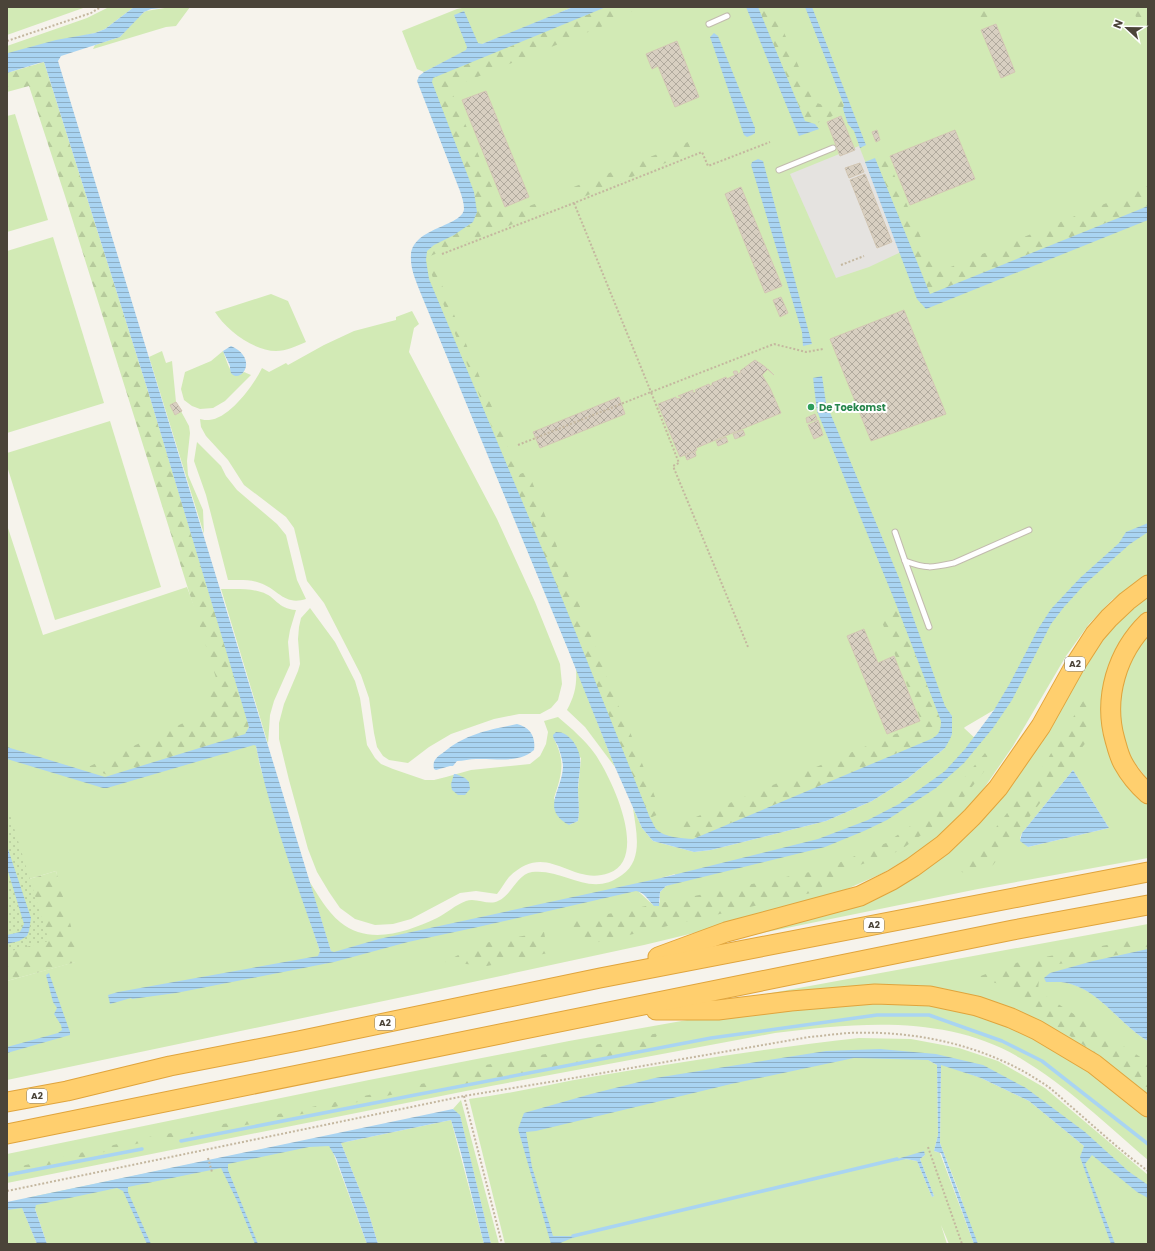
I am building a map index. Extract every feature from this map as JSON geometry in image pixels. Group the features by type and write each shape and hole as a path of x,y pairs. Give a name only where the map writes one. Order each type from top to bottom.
{"highway":[{"name":"A2","path":"600,978 726,932 860,896 892,880 913,867 943,845 972,817 998,788 1041,726 1075,665 1095,634 1127,601 1148,585"},
{"path":"1148,622 1124,654 1115,677 1110,710 1110,722 1122,762 1130,774 1148,794"},
{"name":"A2","path":"7,1102 67,1091 170,1066 600,978 1148,872"},
{"path":"7,1134 1014,930 1148,905"},
{"path":"613,1011 718,1010 791,1001 875,994 930,996 977,1006 1037,1030 1094,1064 1148,1107"}],"lane":[{"path":"709,24 726,16"},
{"path":"779,170 834,148"},
{"path":"905,561 924,568 934,568 954,562 1029,530"},
{"path":"895,532 929,627"}],"path":[{"path":"7,41 91,13 101,7"},
{"path":"442,254 702,152 708,166 770,142"},
{"path":"574,203 679,463 673,466 748,647"},
{"path":"841,265 864,256"},
{"path":"518,445 774,344 806,352 823,349"},
{"path":"7,1191 464,1096 809,1037 848,1033 879,1033 930,1038 971,1048 1006,1062 1042,1082 1123,1152 1148,1171"},
{"path":"464,1096 502,1244"},
{"path":"928,1147 962,1244"},
{"path":"208,1158 212,1172"}],"green space":[{"path":"7,7 86,7 7,35"},
{"path":"109,7 134,7 105,29 95,33 7,54 7,46 87,18"},
{"path":"171,7 190,7 176,26 166,27 93,49 95,45 120,37 139,16 146,11"},
{"path":"467,7 573,7 474,47 424,72 417,69 402,31 457,9"},
{"name":"De Toekomst","path":"598,7 1148,7 1148,576 1112,600 1089,624 1066,656 1013,746 969,810 945,833 928,846 883,873 838,893 752,919 644,945 7,1080 7,981 75,962 56,871 19,882 7,846 7,525 43,635 187,587 237,722 256,746 260,766 323,964 334,961 309,881 331,913 340,922 351,929 376,935 401,932 437,918 466,901 474,900 490,903 498,901 507,894 518,880 532,872 555,874 588,884 610,882 622,875 629,868 636,853 637,835 633,808 642,828 653,841 694,852 711,850 826,821 872,801 907,779 945,748 698,844 659,840 424,285 423,247 473,216 428,83 433,73","holes":["999,707 978,741 964,728 965,727","675,874 675,883 666,886 660,892 660,903 653,905 639,892 661,878"]},
{"path":"606,7 640,7 608,24 450,88 504,215 543,201 547,211 430,256 508,446 506,448 509,455 512,454 520,474 528,471 617,703 627,724 660,810 659,814 650,818 512,478 426,260 427,251 434,245 454,235 473,222 432,82 433,78"},
{"path":"758,7 773,7 814,102 823,105 841,97 844,105 841,112 815,124 805,121"},
{"path":"974,7 987,7 993,22 981,25"},
{"path":"1132,7 1148,7 1148,47"},
{"path":"44,62 148,391 249,725 246,734 110,776 88,767 205,713 216,678 29,86 7,92 7,73"},
{"path":"15,114 48,220 7,232 7,116"},
{"path":"688,142 692,152 576,200 571,188"},
{"path":"885,153 936,273 1148,186 1148,206 930,294 875,158"},
{"path":"53,237 104,403 7,433 7,251"},
{"path":"271,294 288,301 306,342 280,351 268,350 241,338 226,326 215,312"},
{"path":"412,311 419,324 414,328 409,352 497,519 535,602 560,664 562,684 558,700 551,708 540,714 519,714 494,719 451,734 429,747 408,763 389,760 383,756 377,747 369,698 361,675 324,603 307,581 294,528 286,517 244,485 228,460 206,436 201,427 200,419 209,420 225,414 247,392 262,368 269,372 286,363 288,365 324,345 354,331 396,320 396,317"},
{"path":"162,351 166,363 172,361 176,402 189,426 190,433 187,461 188,475 203,510 204,534 149,357"},
{"path":"223,351 233,373 240,375 244,372 251,375 225,401 213,408 200,409 192,406 184,400 181,389 185,372 211,361"},
{"path":"110,421 161,587 55,620 7,466 7,453"},
{"path":"197,442 221,466 226,476 237,490 277,524 286,535 297,580 306,599 298,601 287,599 266,586 252,581 228,580 206,495 194,461"},
{"path":"221,589 246,589 261,592 270,596 281,605 296,610 288,642 290,665 274,701 270,715 268,744"},
{"path":"1148,593 1148,615 1105,718 1148,800 1148,858 978,889 743,937 954,846 1097,640","holes":["1073,770 1109,828 1028,847 1020,838 1022,833"]},
{"path":"896,604 941,721 941,727 938,734 931,739 693,839 681,838 679,824 922,723 878,612"},
{"path":"310,608 335,642 355,681 360,698 367,745 375,758 381,764 393,769 425,780 434,780 471,770 530,764 540,756 546,744 548,732 544,721 558,717 591,749 610,780 623,816 627,835 626,851 621,865 609,873 595,876 582,874 547,863 536,862 523,866 509,877 497,894 476,891 460,893 411,919 393,924 375,925 355,919 340,908 317,872 308,849 279,739 279,723 284,704 300,664 298,639 301,618","holes":["553,737 581,758 578,789 578,821 569,825 554,798 561,774 561,761 560,753"]},
{"path":"1148,635 1148,780 1128,754 1121,727 1120,695 1126,667"},
{"path":"576,668 615,767 585,727 567,710 575,690"},
{"path":"1088,693 1090,737 993,865 968,875 956,869 983,844 1042,768"},
{"path":"985,753 993,760 957,806 927,831 899,851 843,871 815,892 590,944 573,929 556,931 574,921 824,869 886,843 942,804"},
{"path":"7,805 49,941 7,952"},
{"path":"56,871 78,952 78,958 76,962 7,981 7,944 19,882"},
{"path":"1148,924 1148,949 1046,982 1062,982 1075,985 1087,991 1098,998 1137,1034 1148,1041 1148,1101 986,1002 946,989 915,985 879,985 733,1000"},
{"path":"544,932 548,953 487,966 445,962 479,944"},
{"path":"1148,937 1148,950 1040,967 1038,991 1148,1062 1148,1089 1026,1006 1008,986 975,978 1019,962"},
{"path":"936,999 1019,1029 1077,1063 1148,1118 1148,1160 1086,1106 1054,1081 1020,1058 992,1044 962,1034 932,1028 900,1025 869,1025 837,1026 775,1033 491,1086 7,1183 7,1154 369,1080 569,1041 704,1017 819,1002"},
{"path":"659,1033 644,1052 454,1088 448,1072"},
{"path":"859,1038 911,1039 959,1048 998,1061 1045,1088 1148,1175 1148,1244 976,1244 959,1192 940,1143 941,1064 981,1078 1029,1101 1084,1146 1081,1156 1090,1149 1010,1085 928,1060 937,1065 938,1135 934,1151 940,1153 974,1244 949,1244 941,1225 947,1244 505,1244 469,1099 658,1066","holes":["925,1155 920,1159 934,1196 932,1197 917,1161 906,1159"]},
{"path":"435,1081 439,1088 428,1087 269,1121 144,1142 7,1174 7,1169 143,1138 269,1116"},
{"path":"461,1100 499,1244 491,1244 460,1116 453,1109"},
{"path":"451,1120 484,1244 378,1244 367,1208 341,1143"},
{"path":"327,1136 367,1244 47,1244 31,1197"},
{"path":"19,1200 37,1244 7,1244 7,1203"}],"shaded area":[{"path":"859,146 901,252 869,267 836,278 790,174"}],"water":[{"path":"134,7 171,7 151,9 144,12 120,37 61,56 58,61 331,951 334,952 379,939 661,878 818,839 868,820 899,804 945,771 965,749 994,710 1038,629 1051,609 1080,578 1119,543 1126,532 1148,523 1148,532 1130,544 1085,584 1064,607 1051,624 1012,700 993,728 964,763 936,788 887,820 864,831 825,847 666,886 660,892 659,906 654,906 644,895 636,891 408,942 334,962 176,993 131,998 110,1004 108,995 118,992 318,956 320,951 276,824 256,746 254,745 107,788 7,759 7,747 105,777 245,734 249,727 148,391 44,62 7,73 8,53 56,40 95,33 105,29"},
{"path":"573,7 606,7 433,78 432,82 474,192 477,212 473,222 454,235 434,245 427,251 426,260 429,279 543,551 654,826 660,832 668,836 693,839 931,739 938,734 940,730 941,721 896,604 817,411 813,378 822,376 826,403 899,578 945,706 952,716 952,734 945,748 907,779 872,801 826,821 711,850 694,852 653,841 642,828 615,767 421,294 411,265 411,255 414,246 420,239 428,233 455,220 461,215 464,209 460,191 417,81 419,76 424,72 466,50 467,47 454,15 464,11 478,43 482,44"},
{"path":"746,7 758,7 805,121 815,124 819,129 799,136"},
{"path":"805,7 812,7 866,145 860,148 854,131 848,124 843,109 844,105"},
{"path":"714,33 718,36 755,128 755,133 747,137 744,135 710,37"},
{"path":"875,158 930,294 1148,206 1148,220 926,309 917,299 865,162"},
{"path":"758,159 763,161 812,344 803,346 802,332 751,165 752,162"},
{"path":"231,346 240,351 246,363 243,373 239,376 235,376 231,373 230,366 223,351"},
{"path":"517,724 522,725 529,730 533,737 534,750 528,754 514,759 474,759 457,761 453,766 436,770 434,769 434,761 437,757 461,740 479,733"},
{"path":"556,732 565,734 572,740 579,752 580,757 578,821 569,825 560,819 554,806 563,767 559,748 553,736"},
{"path":"1073,770 1109,828 1028,847 1020,841 1022,833"},
{"path":"454,774 465,778 469,782 470,789 465,795 458,795 452,790 451,784"},
{"path":"7,846 31,918 27,936 19,941 7,944 7,935 20,932 24,924 7,868"},
{"path":"1148,949 1148,1041 1137,1034 1097,998 1086,991 1074,985 1061,982 1046,982 1044,978 1050,973 1093,961"},
{"path":"49,973 70,1035 7,1053 7,1047 58,1033 62,1030 61,1025 54,1014 57,1008 53,1002 46,975"},
{"path":"880,1049 936,1054 983,1065 1026,1088 1085,1132 1128,1171 1148,1185 1148,1198 1137,1192 1092,1155 1085,1164 1115,1244 1111,1244 1080,1157 1084,1146 1029,1101 981,1078 941,1065 940,1143 978,1244 974,1244 941,1153 934,1151 938,1135 937,1065 928,1060 854,1058 731,1084 536,1131 526,1132 532,1167 553,1236 577,1236 558,1244 551,1244 518,1129 524,1113 655,1078 826,1051"},
{"path":"453,1109 460,1115 491,1244 484,1244 451,1120 341,1143 367,1208 378,1244 367,1244 336,1158 329,1146 309,1147 228,1164 228,1170 258,1244 255,1244 238,1203 221,1168 128,1187 128,1192 151,1244 147,1244 123,1191 117,1188 36,1205 35,1209 47,1244 37,1244 22,1208 7,1210 7,1202"},
{"path":"924,1151 925,1155 920,1159 934,1196 932,1197 917,1161 906,1159 897,1161 897,1159"}],"building":[{"path":"996,24 1015,72 1001,78 981,30"},
{"path":"677,41 699,97 675,107 658,66 652,69 646,54"},
{"path":"486,91 529,197 505,207 462,100"},
{"path":"841,116 855,150 840,156 827,122"},
{"path":"877,130 880,140 876,142 872,132"},
{"path":"955,130 975,179 910,205 890,156"},
{"path":"860,163 864,172 849,178 845,168"},
{"path":"865,174 892,242 877,248 850,180"},
{"path":"741,187 782,286 765,293 725,194"},
{"path":"781,297 788,313 780,317 773,300"},
{"path":"904,310 946,414 871,441 830,339"},
{"path":"755,360 768,369 762,375 770,388 781,413 696,448 697,450 680,457 658,404 676,397 676,399 681,398 678,396 693,390 693,393 696,392 695,390 709,384 710,386 712,383 726,377 727,379 735,375 733,372 734,371 737,371 738,374"},
{"path":"619,397 625,414 540,448 533,432"},
{"path":"176,402 182,411 175,415 170,405"},
{"path":"815,414 817,419 807,423 806,418"},
{"path":"818,420 823,435 814,439 808,425"},
{"path":"743,430 745,435 735,439 733,434"},
{"path":"726,437 728,442 718,446 716,441"},
{"path":"695,451 696,456 687,460 685,455"},
{"path":"864,629 878,663 894,656 920,721 887,734 847,636"}],"waterway":[{"path":"181,1141 711,1038 877,1015 929,1015 1002,1041 1042,1061 1148,1144"},
{"path":"7,1175 142,1149"},
{"path":"573,1236 897,1159"}],"place":[{"name":"De Toekomst","path":"811,407"}]}
